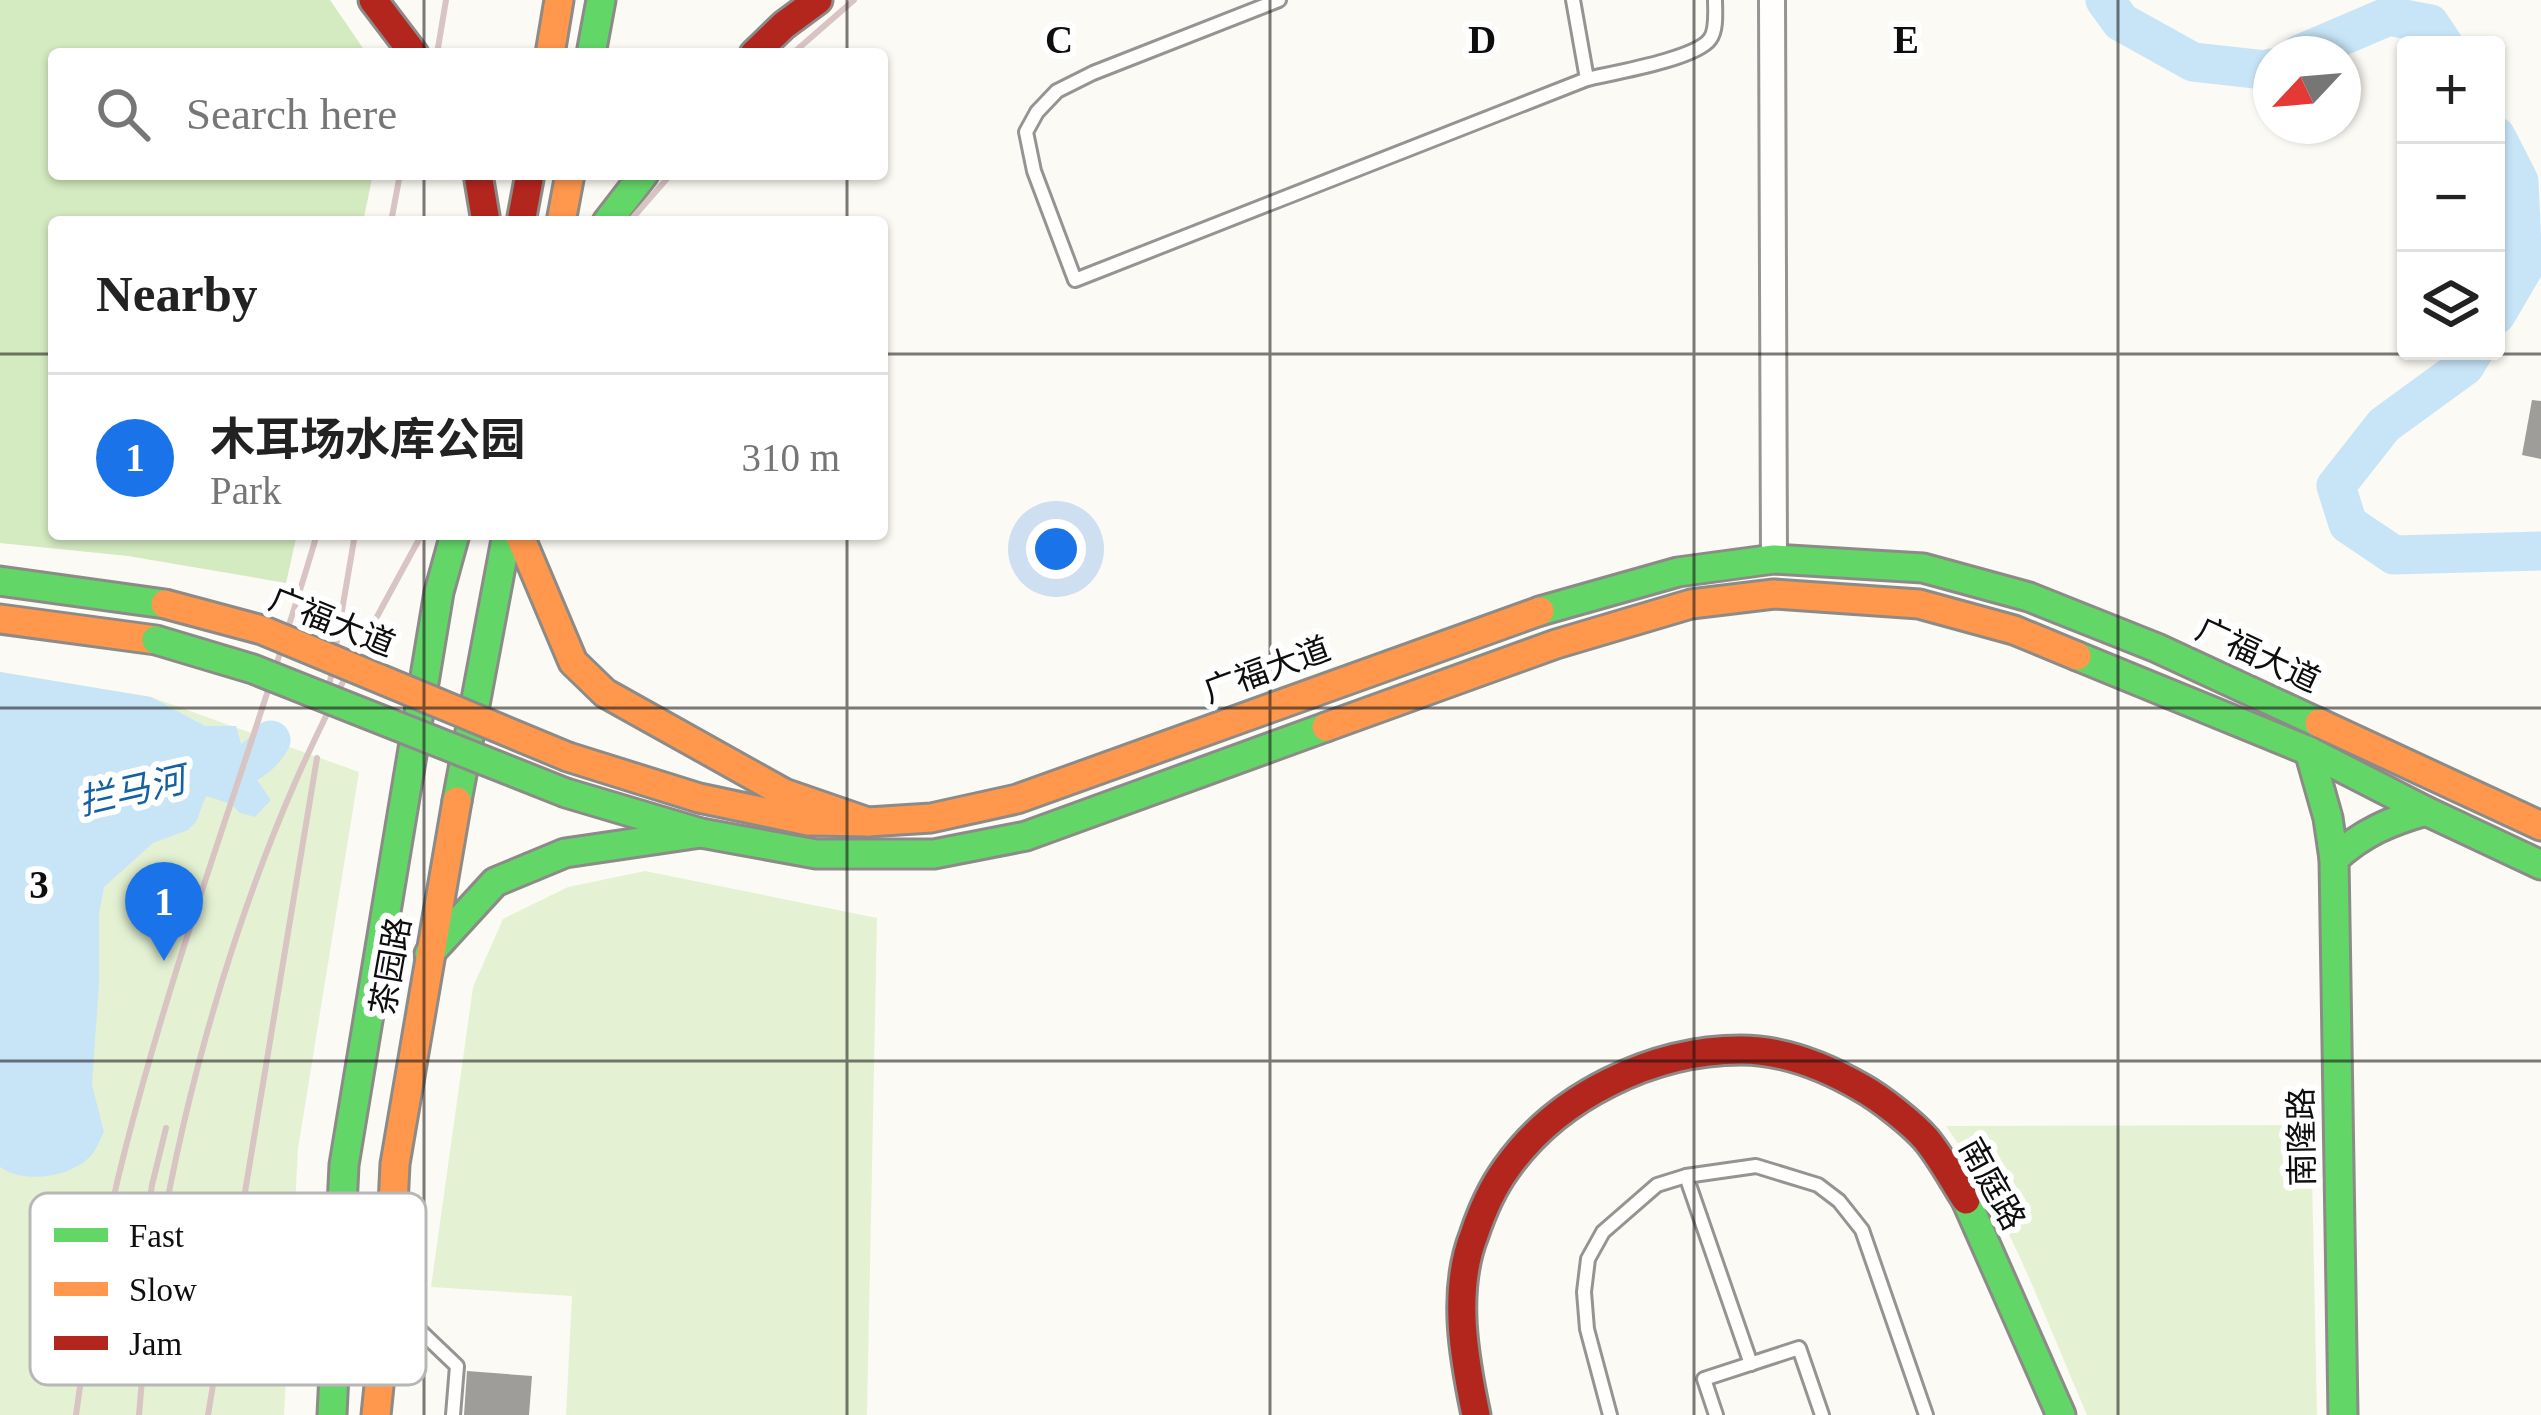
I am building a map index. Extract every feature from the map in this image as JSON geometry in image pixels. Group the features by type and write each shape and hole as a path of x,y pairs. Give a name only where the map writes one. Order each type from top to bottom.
{"main road":[{"path":"373,0 409,48"},
{"path":"551,48 559,0"},
{"path":"592,48 601,0"},
{"path":"760,48 818,0"},
{"path":"479,180 485,216"},
{"path":"522,216 529,180"},
{"path":"562,216 569,180"},
{"path":"612,216 640,180"},
{"name":"茶园路","path":"343,1193 451,540"},
{"name":"茶园路","path":"394,1193 429,953 506,540"},
{"path":"522,540 573,662 605,693 784,793 868,822"},
{"name":"广福大道","path":"0,580 165,604 262,630 568,757 721,802 808,821 868,822 931,818 1017,799 1542,610 1678,572 1774,559 1923,568 2030,597 2158,648 2541,826"},
{"name":"广福大道","path":"0,619 156,640 253,669 566,794 701,833 816,854 934,854 1026,836 1556,644 1691,604 1774,594 1919,604 2014,630 2308,751 2541,865"},
{"name":"南隆路","path":"2308,751 2334,859 2343,1415"},
{"path":"2334,859 2356,837 2426,811"},
{"path":"429,953 495,882 566,853 701,833"},
{"name":"南庭路","path":"1476,1415 1460,1302 1472,1238 1505,1170 1554,1117 1616,1077 1685,1055 1744,1050 1808,1061 1865,1089 1925,1138 1967,1202 2060,1415"},
{"name":"茶园路","path":"332,1415 333,1385"},
{"name":"茶园路","path":"376,1415 379,1385"}],"street":[{"path":"1772,0 1774,559"}],"lane":[{"path":"1279,0 1093,73 1057,91 1037,112 1026,132 1034,171 1075,280 1587,79 1657,64 1702,45 1713,34 1714,0"},
{"path":"1573,0 1587,79"},
{"path":"1610,1415 1587,1329 1584,1292 1588,1259 1603,1232 1657,1185 1756,1166 1818,1185 1839,1201 1862,1230 1926,1415"},
{"path":"1687,1176 1751,1364"},
{"path":"426,1336 457,1366 453,1415"},
{"path":"1716,1415 1704,1379 1799,1348 1822,1415"}],"green space":[{"path":"0,0 330,0 363,48 48,48 48,180 372,180 364,216 48,216 48,540 296,540 286,583 128,556 0,543"},
{"path":"0,672 151,697 359,772 298,1149 296,1193 30,1193 30,1385 286,1385 284,1415 0,1415"},
{"path":"645,871 877,918 867,1415 566,1415 572,1296 431,1287 473,987 503,919 568,887"},
{"path":"2311,1125 2317,1415 2087,1415 2007,1230 1946,1126"}],"water":[{"path":"0,672 151,697 205,726 236,726 247,765 271,800 255,817 206,796 188,830 153,843 104,887 92,1085 104,1132 81,1164 46,1176 21,1176 0,1167"}],"building":[{"path":"2532,400 2541,401 2541,459 2522,455"},
{"path":"467,1371 532,1376 529,1415 464,1415"}],"waterway":[{"path":"2105,0 2121,22 2193,62 2253,69"},
{"path":"2342,36 2389,16 2430,24 2438,36"},
{"path":"2500,144 2519,181 2523,269 2505,300"},
{"path":"2469,360 2384,425 2336,486 2348,524 2394,555 2541,551"},
{"name":"拦马河","path":"198,775 248,763 271,740"}],"railway":[{"path":"438,48 446,0"},
{"path":"799,48 854,0"},
{"path":"392,216 399,180"},
{"path":"634,216 666,180"},
{"path":"115,1193 192,920 315,540"},
{"path":"328,693 354,540"},
{"path":"169,1193 206,1037 271,840 341,685 419,540"},
{"path":"245,1193 317,758"},
{"path":"151,1193 166,1128"},
{"path":"76,1415 81,1385"},
{"path":"139,1415 142,1385"},
{"path":"208,1415 213,1385"}],"traffic: fast":[{"path":"592,48 601,0"},
{"path":"612,216 639,180"},
{"path":"343,1193 439,592 453,540"},
{"path":"457,801 506,540"},
{"path":"1540,611 1678,572 1774,559 1923,568 2029,597 2157,648 2319,723"},
{"path":"0,581 165,604"},
{"path":"156,640 253,669 566,793"},
{"path":"2077,656 2309,751 2541,865"},
{"path":"566,793 701,833 816,854 934,854 1026,836 1326,727"},
{"path":"2309,751 2334,859 2343,1415"},
{"path":"2334,859 2377,829 2426,811"},
{"path":"429,954 495,882 565,853 701,833"},
{"path":"1966,1200 2061,1415"},
{"path":"332,1415 333,1385"}],"traffic: slow":[{"path":"551,48 559,0"},
{"path":"562,216 569,180"},
{"path":"522,540 573,662 605,693 784,793 868,822"},
{"path":"1326,727 1556,644 1691,604 1774,594 1919,604 2014,630 2077,656"},
{"path":"165,604 262,630 568,757"},
{"path":"568,757 699,798 808,821 931,818 1017,799 1540,611"},
{"path":"0,619 156,640"},
{"path":"2319,723 2541,826"},
{"path":"394,1193 457,801"},
{"path":"376,1415 379,1385"}],"traffic: jam":[{"path":"373,0 409,48"},
{"path":"760,48 818,0"},
{"path":"479,180 485,216"},
{"path":"522,216 529,180"},
{"path":"1476,1415 1464,1348 1463,1279 1492,1192 1527,1143 1552,1120 1580,1099 1641,1068 1674,1058 1741,1050 1773,1053 1834,1073 1878,1098 1920,1133 1966,1200"}],"place":[{"name":"木耳场水库公园","path":"164,961"}]}
